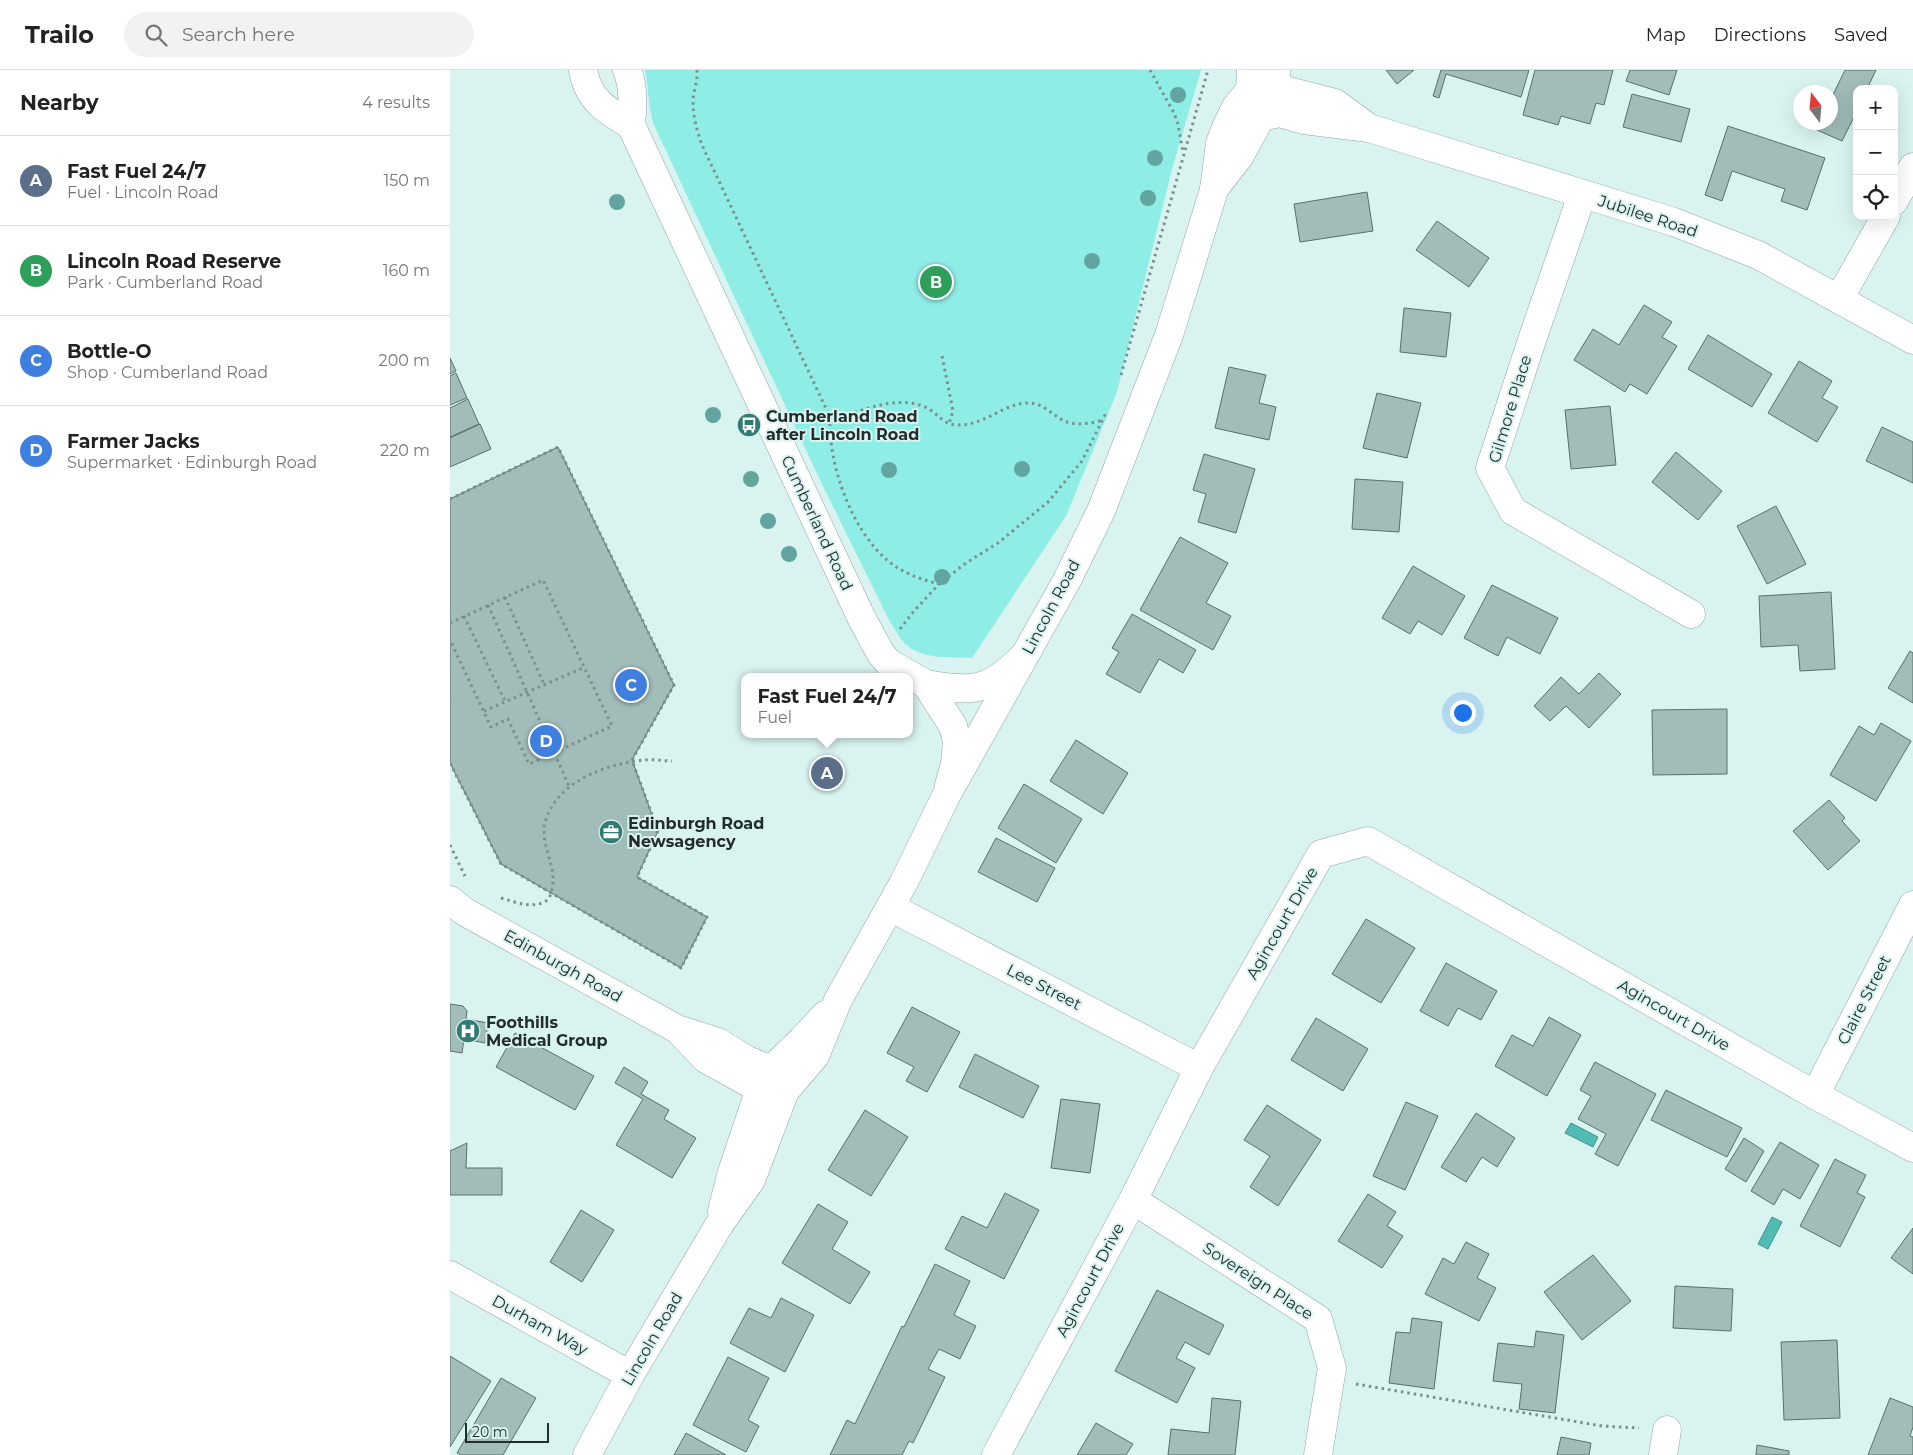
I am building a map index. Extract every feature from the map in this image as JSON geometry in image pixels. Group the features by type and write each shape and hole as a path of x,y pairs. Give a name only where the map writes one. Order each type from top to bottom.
{"street":[{"path":"583,70 592,96 611,113 631,125"},
{"name":"Cumberland Road","path":"627,70 631,81 633,105 631,125 836,565 882,654 889,663 907,673"},
{"name":"Jubilee Road","path":"1251,80 1277,79 1335,102 1369,128"},
{"name":"Lincoln Road","path":"1214,190 1239,157 1260,120 1265,116 1277,79"},
{"path":"1251,80 1265,116"},
{"name":"Lincoln Road","path":"587,1455 630,1375 719,1225 732,1172 772,1083 802,1040 838,1000 904,882 946,796 973,749 989,710 1027,653 1066,582 1101,511 1169,336 1214,190 1220,143 1225,129 1251,80"},
{"name":"Jubilee Road","path":"1265,116 1280,113 1304,120 1369,128 1674,222 1758,255 1913,340"},
{"path":"1898,194 1913,167"},
{"name":"Gilmore Place","path":"1582,195 1490,468 1513,511 1691,614"},
{"path":"1839,299 1884,220"},
{"path":"948,699 1005,675 1027,653"},
{"name":"Cumberland Road","path":"913,677 948,699"},
{"path":"948,699 973,704 989,710"},
{"path":"946,796 955,764 957,740 948,699"},
{"name":"Agincourt Drive","path":"996,1455 1133,1200 1199,1068 1321,854 1368,841 1815,1095 1913,1148"},
{"name":"Edinburgh Road","path":"458,890 465,912 677,1029 706,1059 772,1083"},
{"name":"Claire Street","path":"1815,1095 1913,905"},
{"name":"Lee Street","path":"890,907 1199,1068"},
{"name":"Sovereign Place","path":"1133,1200 1318,1319 1332,1368 1318,1455"},
{"name":"Durham Way","path":"450,1275 630,1375"}],"path":[{"path":"697,70 698,78 693,100 694,118 702,146 830,417 833,454 849,506 864,533 886,560 918,578 938,584"},
{"path":"1150,70 1174,113 1178,124 1183,155"},
{"path":"1119,382 1208,70"},
{"path":"942,356 952,410 949,424"},
{"path":"830,421 895,402 920,404 932,409 949,424 958,426 982,421 1016,404 1029,402 1043,406 1061,419 1069,422 1081,424 1103,420"},
{"path":"882,654 914,610 938,584 966,563 998,543 1048,502 1082,461 1110,406"},
{"path":"450,499 558,447 674,685 632,762 658,832 637,877 707,917 681,968 501,864 450,763"},
{"path":"450,623 543,580 612,726 529,764 508,719 490,726 450,640"},
{"path":"505,597 544,684"},
{"path":"488,605 569,786"},
{"path":"464,616 505,701"},
{"path":"484,711 585,667"},
{"path":"498,897 534,906 544,904 549,900 554,874 544,825 553,804 569,786 591,775 632,762 646,760 672,761"},
{"path":"450,845 458,890"},
{"path":"1330,1380 1602,1426 1665,1442"}],"shaded area":[{"path":"645,70 1201,70 1171,173 1117,392 1066,516 972,658 934,656 915,651 901,639 890,622 820,480 654,125"},
{"path":"1571,1123 1598,1137 1593,1147 1565,1133"},
{"path":"1772,1217 1782,1222 1768,1249 1758,1244"}],"building":[{"path":"1386,70 1414,70 1397,84"},
{"path":"1441,70 1529,70 1521,97 1446,74 1439,98 1433,96"},
{"path":"1535,70 1613,70 1604,105 1596,103 1590,124 1561,116 1558,125 1523,115"},
{"path":"1630,70 1677,70 1669,95 1626,81"},
{"path":"1845,70 1876,70 1869,85 1853,85 1853,119 1842,141 1817,130 1838,130 1838,85"},
{"path":"1632,94 1690,109 1681,142 1623,127"},
{"path":"1728,126 1825,158 1807,210 1781,201 1785,189 1732,171 1722,201 1705,195"},
{"path":"1367,192 1373,231 1300,242 1294,204"},
{"path":"1437,221 1489,258 1469,287 1416,250"},
{"path":"1644,305 1672,322 1662,337 1677,346 1647,394 1630,384 1625,392 1574,360 1593,329 1619,345"},
{"path":"1404,308 1451,313 1446,357 1400,352"},
{"path":"1708,335 1772,374 1752,407 1688,369"},
{"path":"450,358 456,371 450,374"},
{"path":"1799,361 1832,381 1822,398 1838,407 1817,442 1768,413"},
{"path":"1229,367 1266,375 1259,403 1276,407 1269,440 1215,428"},
{"path":"456,373 467,398 450,405 450,376"},
{"path":"1377,393 1421,403 1407,458 1363,448"},
{"path":"468,399 479,424 450,437 450,408"},
{"path":"1610,406 1616,465 1571,469 1565,410"},
{"path":"480,424 491,449 450,467 450,438"},
{"path":"1882,427 1913,442 1913,483 1866,461"},
{"path":"558,447 674,685 632,760 658,831 637,877 707,917 681,968 501,864 450,763 450,499"},
{"path":"1676,452 1722,491 1698,520 1652,482"},
{"path":"1204,454 1255,469 1236,533 1198,522 1206,494 1193,490"},
{"path":"1355,479 1403,482 1399,532 1352,529"},
{"path":"1776,506 1806,564 1767,584 1737,526"},
{"path":"1180,537 1228,563 1206,603 1231,616 1213,650 1140,610"},
{"path":"1413,566 1465,596 1442,635 1418,621 1410,634 1382,618"},
{"path":"1492,585 1558,618 1540,654 1507,637 1498,656 1464,638"},
{"path":"1831,592 1835,669 1800,671 1798,645 1761,647 1759,596"},
{"path":"1132,614 1196,650 1183,673 1159,659 1140,693 1106,674 1119,652 1112,648"},
{"path":"1910,651 1913,653 1913,703 1888,688"},
{"path":"1599,673 1621,694 1589,728 1566,706 1550,721 1534,706 1561,677 1579,694"},
{"path":"1727,709 1727,774 1653,775 1652,710"},
{"path":"1881,723 1911,741 1876,801 1830,775 1859,726 1874,735"},
{"path":"1076,740 1128,773 1103,814 1050,781"},
{"path":"1024,784 1082,819 1056,863 998,828"},
{"path":"1829,800 1845,818 1842,821 1860,841 1828,870 1793,831"},
{"path":"996,838 1055,868 1037,902 978,872"},
{"path":"1366,919 1415,948 1381,1003 1332,974"},
{"path":"1446,963 1497,991 1481,1020 1458,1008 1448,1026 1420,1011"},
{"name":"Foothills Medical Group","path":"450,1004 463,1006 467,1011 466,1019 488,1023 485,1043 464,1039 462,1053 450,1051"},
{"path":"912,1007 960,1032 927,1092 906,1081 914,1067 887,1053"},
{"path":"1549,1017 1581,1035 1547,1096 1495,1066 1512,1035 1533,1046"},
{"path":"1316,1018 1368,1049 1343,1091 1291,1060"},
{"path":"515,1033 594,1076 575,1110 496,1067"},
{"path":"975,1054 1039,1086 1023,1118 959,1087"},
{"path":"1595,1062 1656,1094 1618,1166 1595,1154 1606,1134 1578,1119 1591,1096 1580,1090"},
{"path":"624,1067 648,1082 641,1094 669,1110 664,1119 696,1138 672,1178 616,1145 643,1099 615,1083"},
{"path":"1666,1090 1742,1128 1727,1157 1651,1120"},
{"path":"1061,1099 1100,1104 1090,1173 1051,1168"},
{"path":"1406,1102 1438,1116 1405,1190 1373,1176"},
{"path":"1267,1105 1321,1140 1278,1206 1250,1187 1270,1156 1244,1140"},
{"path":"865,1110 908,1137 871,1196 828,1170"},
{"path":"1476,1113 1515,1138 1497,1167 1482,1157 1466,1182 1441,1167"},
{"path":"1744,1138 1764,1151 1746,1182 1725,1169"},
{"path":"1780,1142 1819,1165 1800,1199 1783,1189 1774,1205 1751,1191"},
{"path":"467,1143 466,1168 502,1168 502,1195 450,1195 450,1151"},
{"path":"1835,1159 1866,1175 1857,1193 1865,1197 1840,1247 1800,1226"},
{"path":"1005,1193 1039,1210 1004,1279 945,1249 962,1216 987,1228"},
{"path":"1368,1194 1396,1212 1387,1226 1403,1236 1382,1268 1338,1241"},
{"path":"818,1204 848,1222 832,1249 870,1272 850,1304 782,1263"},
{"path":"581,1210 614,1230 582,1282 550,1262"},
{"path":"1913,1228 1913,1274 1891,1258"},
{"path":"1466,1242 1489,1254 1477,1278 1496,1288 1479,1321 1425,1294 1443,1258 1454,1264"},
{"path":"1593,1255 1631,1301 1582,1340 1544,1292"},
{"path":"935,1264 970,1281 954,1315 976,1326 960,1359 939,1349 928,1369 945,1377 913,1443 909,1441 902,1455 830,1455 847,1420 855,1424 902,1326 904,1327"},
{"path":"1675,1286 1733,1289 1731,1331 1673,1328"},
{"path":"1157,1290 1224,1325 1209,1355 1185,1342 1176,1358 1195,1368 1177,1403 1115,1371"},
{"path":"781,1298 814,1315 785,1372 730,1343 749,1308 771,1318"},
{"path":"1412,1318 1442,1322 1434,1389 1389,1383 1396,1332 1410,1333"},
{"path":"1536,1331 1564,1335 1555,1413 1519,1409 1522,1384 1493,1381 1498,1343 1534,1347"},
{"path":"1837,1340 1840,1418 1784,1420 1781,1342"},
{"path":"450,1356 491,1381 450,1447"},
{"path":"728,1357 769,1378 748,1420 759,1426 746,1452 693,1425"},
{"path":"501,1378 536,1398 503,1455 461,1455 457,1453"},
{"path":"1212,1398 1241,1401 1235,1455 1168,1455 1171,1429 1209,1433"},
{"path":"1890,1398 1913,1407 1913,1427 1910,1436 1913,1437 1913,1455 1868,1455"},
{"path":"1096,1423 1133,1444 1126,1455 1077,1455"},
{"path":"686,1433 726,1455 674,1455"},
{"path":"1561,1437 1591,1443 1589,1455 1557,1455"},
{"path":"1757,1445 1789,1451 1789,1455 1756,1455"}],"place":[{"name":"Lincoln Road Reserve","path":"936,282"},
{"name":"Cumberland Road after Lincoln Road","path":"749,425"},
{"name":"Bottle-O","path":"631,685"},
{"name":"Farmer Jacks","path":"546,741"},
{"name":"Fast Fuel 24/7","path":"827,773"},
{"name":"Edinburgh Road Newsagency","path":"611,832"},
{"name":"Foothills Medical Group","path":"468,1031"}]}
